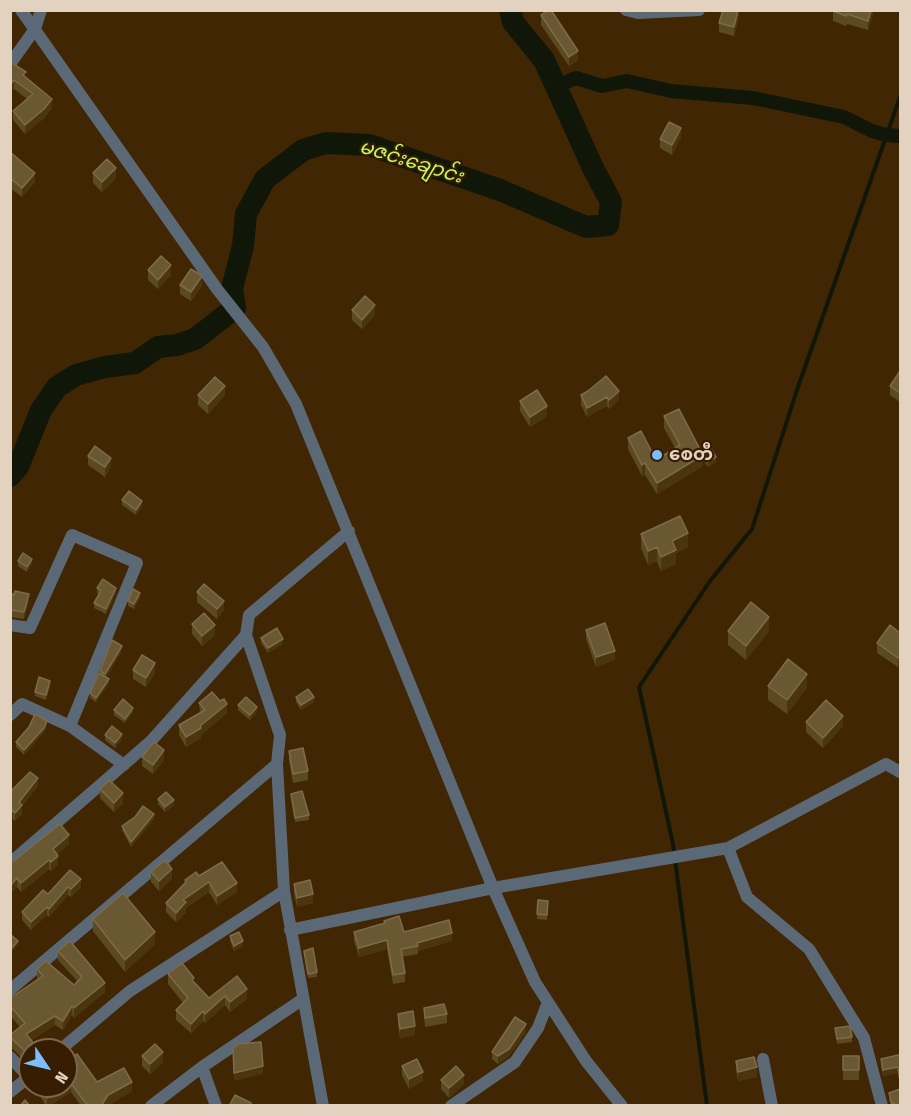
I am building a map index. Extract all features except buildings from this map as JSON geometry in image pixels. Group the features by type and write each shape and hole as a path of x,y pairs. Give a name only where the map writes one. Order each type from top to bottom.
{"street":[{"path":"21,10 217,289 263,347 296,404 493,888 535,982 586,1061 622,1106"},
{"path":"10,64 35,29 41,10"},
{"path":"626,10 638,13 699,10"},
{"path":"323,1106 284,891 277,764 280,735 246,635 249,615 349,531"},
{"path":"10,625 30,628 72,535 136,563 70,726"},
{"path":"10,862 151,741 246,635"},
{"path":"10,715 22,704 70,726 124,765"},
{"path":"10,990 277,764"},
{"path":"290,930 493,888 728,848 886,764 900,772"},
{"path":"728,848 747,897 809,949 864,1038 882,1106"},
{"path":"74,1038 130,991 284,891"},
{"path":"151,1106 202,1067 303,999"},
{"path":"451,1106 516,1062 538,1028 548,1002"},
{"path":"763,1059 772,1106"},
{"path":"202,1067 216,1106"}],"waterway":[{"name":"မဇင်းချောင်း","path":"10,476 18,467 41,410 57,387 76,375 105,367 135,363 158,347 177,345 195,339 235,308 232,288 243,246 246,214 265,179 303,150 326,143 369,145 500,190 586,227 608,225 611,202 544,60 513,22 510,10"},
{"path":"556,86 576,78 602,86 627,81 671,91 753,98 844,117 872,131 900,136"},
{"path":"707,1106 673,844 639,687 710,581 752,529 798,387 900,97"}],"place":[{"name":"စေတီ","path":"657,455"}]}
